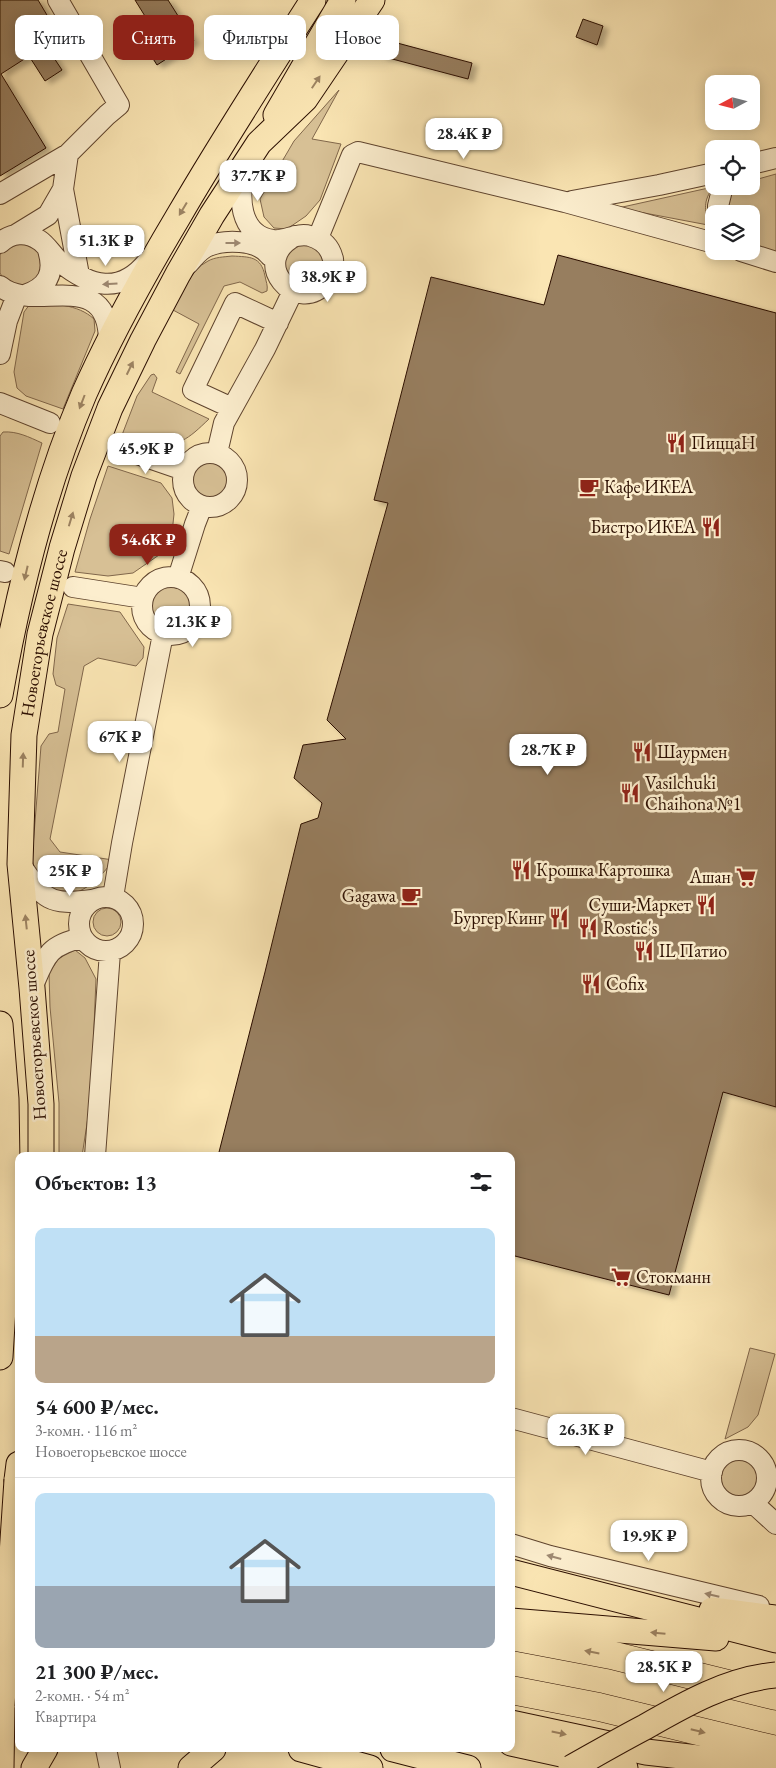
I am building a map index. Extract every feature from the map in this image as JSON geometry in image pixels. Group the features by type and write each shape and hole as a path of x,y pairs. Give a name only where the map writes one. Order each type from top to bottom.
{"highway":[{"path":"0,1569 15,1570"},
{"path":"0,1623 15,1624"},
{"path":"515,1637 611,1656 776,1696"},
{"path":"515,1691 600,1707 776,1750"}],"main road":[{"path":"225,137 298,0"},
{"name":"Новоегорьевское шоссе","path":"0,695 3,662 33,542 56,469 84,395 109,342 161,246 225,137 313,0"},
{"name":"Новоегорьевское шоссе","path":"41,1152 41,1104 20,864 24,736 40,634 84,476 110,408 178,274 212,215 256,148 343,0"},
{"path":"256,148 305,99 372,0"},
{"name":"Новоегорьевское шоссе","path":"0,1024 6,1099 0,1357"},
{"path":"0,1768 2,1705 15,1516"},
{"path":"515,1573 776,1640"},
{"path":"554,1583 701,1608 776,1618"},
{"path":"515,1621 691,1635 776,1645"},
{"path":"0,1642 15,1645"},
{"path":"0,1675 15,1677"},
{"path":"571,1768 680,1707 714,1691 741,1682 776,1675"},
{"path":"515,1724 646,1752 776,1767"},
{"path":"515,1744 625,1768"},
{"path":"34,1768 43,1752"},
{"path":"191,1768 210,1752"},
{"path":"312,1752 370,1768"},
{"path":"405,1752 468,1768"}],"street":[{"path":"0,194 68,154 107,115 120,106 58,0"},
{"path":"178,274 197,254 206,248 230,242 257,246 265,250 279,279 293,291 304,293 314,291 323,286 330,277 333,267 330,250 318,238 306,235 280,240 264,238 256,234 250,227 244,216 241,204 241,191 244,176 256,148"},
{"path":"318,238 352,155 358,152 565,202 705,241"},
{"path":"68,154 63,189 79,275"},
{"path":"760,162 776,158"},
{"path":"565,202 659,185 705,174"},
{"path":"6,239 48,215 63,189"},
{"path":"6,239 29,235 40,241 61,263 90,282 103,285 117,284 139,272 161,246"},
{"path":"275,270 275,259 279,249 285,241 295,236"},
{"path":"14,292 36,291 45,283 50,273 51,261 48,250"},
{"path":"760,257 776,262"},
{"path":"217,453 224,423 249,380 293,291"},
{"path":"14,292 67,295 94,303 102,310 107,319 109,342"},
{"path":"0,354 14,292"},
{"path":"232,408 194,390 234,302 278,324"},
{"path":"0,403 50,422"},
{"path":"120,448 184,470"},
{"path":"206,452 217,453 226,457 233,464 237,473 237,483 234,493 228,500 221,505 211,508 192,501 185,492 182,481 184,470 189,461 197,455 206,452"},
{"path":"178,578 202,506"},
{"path":"167,577 178,578 189,584 196,592 200,604 199,615 193,625 185,632 174,635 163,634 153,629 145,620 142,610 143,598 148,588 156,581 167,577"},
{"path":"73,587 143,598"},
{"path":"113,897 163,634"},
{"path":"20,864 36,888 45,896 57,902 71,903 92,900 102,896 113,897 122,901 130,908 134,928 129,939 121,948 110,952 99,951 82,938 79,928 79,917 84,907 92,900"},
{"path":"32,988 52,950 65,942 82,938"},
{"path":"95,1152 110,952"},
{"path":"515,1419 712,1472"},
{"path":"746,1451 761,1461 766,1469 767,1479 765,1489 753,1503 732,1506 722,1501 715,1492 712,1472 715,1464 721,1457 728,1453 746,1451"},
{"path":"753,1503 776,1524"},
{"path":"515,1545 550,1556 776,1610"},
{"path":"107,1752 110,1768"}],"shaded area":[{"path":"339,90 312,139 341,144 320,200 306,216 287,229 274,228 264,217 260,199 294,141"},
{"path":"776,174 776,252 760,247 760,205 726,205 731,195 760,195 760,178"},
{"path":"705,189 705,195 709,195 705,205 705,224 618,208"},
{"path":"19,241 42,252 42,277 20,288 4,280 0,273 0,255 4,248"},
{"path":"304,243 316,249 323,260 319,278 306,285 285,276 284,254 290,248"},
{"path":"232,256 249,257 258,261 263,269 267,291 262,293 240,282 224,286 180,374 176,372 199,324 173,310 196,270 208,261"},
{"path":"30,304 56,304 73,307 94,319 95,331 63,409 26,396 17,388 14,372 24,312"},
{"path":"154,374 157,378 152,392 209,419 189,437 176,443 149,443 122,435 137,396 151,375"},
{"path":"3,432 18,433 42,443 9,554 0,551 0,436"},
{"path":"209,460 223,466 229,480 223,494 209,500 195,494 189,480 195,466"},
{"path":"108,466 161,483 172,498 174,514 172,533 159,555 133,573 108,576 75,572 90,519"},
{"path":"171,584 183,588 189,594 193,606 189,618 183,624 171,628 159,624 153,618 149,606 153,594 159,588"},
{"path":"68,604 120,612 144,647 143,658 136,666 98,658 84,666 50,839 60,852 113,860 102,874 87,887 79,892 61,894 52,890 40,877 32,860 41,746 49,734 58,732 65,689 56,685 53,674 57,638"},
{"path":"107,908 117,912 121,922 117,932 107,936 97,932 93,922 97,912"},
{"path":"75,950 85,958 96,979 91,1098 83,1152 59,1152 59,1103 50,1007 49,973 59,958"},
{"path":"750,1348 775,1354 758,1415 748,1427 725,1439"},
{"path":"739,1457 751,1461 757,1467 761,1479 757,1491 751,1497 739,1501 727,1497 721,1491 717,1479 721,1467 727,1461"}],"building":[{"path":"0,0 38,0 47,15 15,15 15,60 23,60 1,74 46,148 0,176"},
{"path":"135,0 168,0 178,15 144,15"},
{"path":"583,19 603,26 597,45 576,37"},
{"path":"399,43 472,63 468,79 396,60 399,60"},
{"path":"32,60 55,60 62,70 45,81"},
{"path":"154,60 165,60 157,65"},
{"path":"558,255 776,313 776,1107 723,1092 669,1295 515,1256 515,1152 219,1152 301,824 318,818 322,803 294,778 303,745 346,739 327,720 388,503 374,500 431,277 544,305"}],"place":[{"name":"ПиццаН","path":"676,443"},
{"name":"Кафе ИКЕА","path":"589,487"},
{"name":"Бистро ИКЕА","path":"711,527"},
{"name":"Шаурмен","path":"642,752"},
{"name":"Vasilchuki Chaihona №1","path":"630,793"},
{"name":"Крошка Картошка","path":"521,870"},
{"name":"Ашан","path":"746,877"},
{"name":"Gagawa","path":"411,896"},
{"name":"Суши-Маркет","path":"706,905"},
{"name":"Бургер Кинг","path":"559,918"},
{"name":"Rostic's","path":"588,928"},
{"name":"IL Патио","path":"644,951"},
{"name":"Cofix","path":"591,984"},
{"name":"Стокманн","path":"621,1277"}]}
